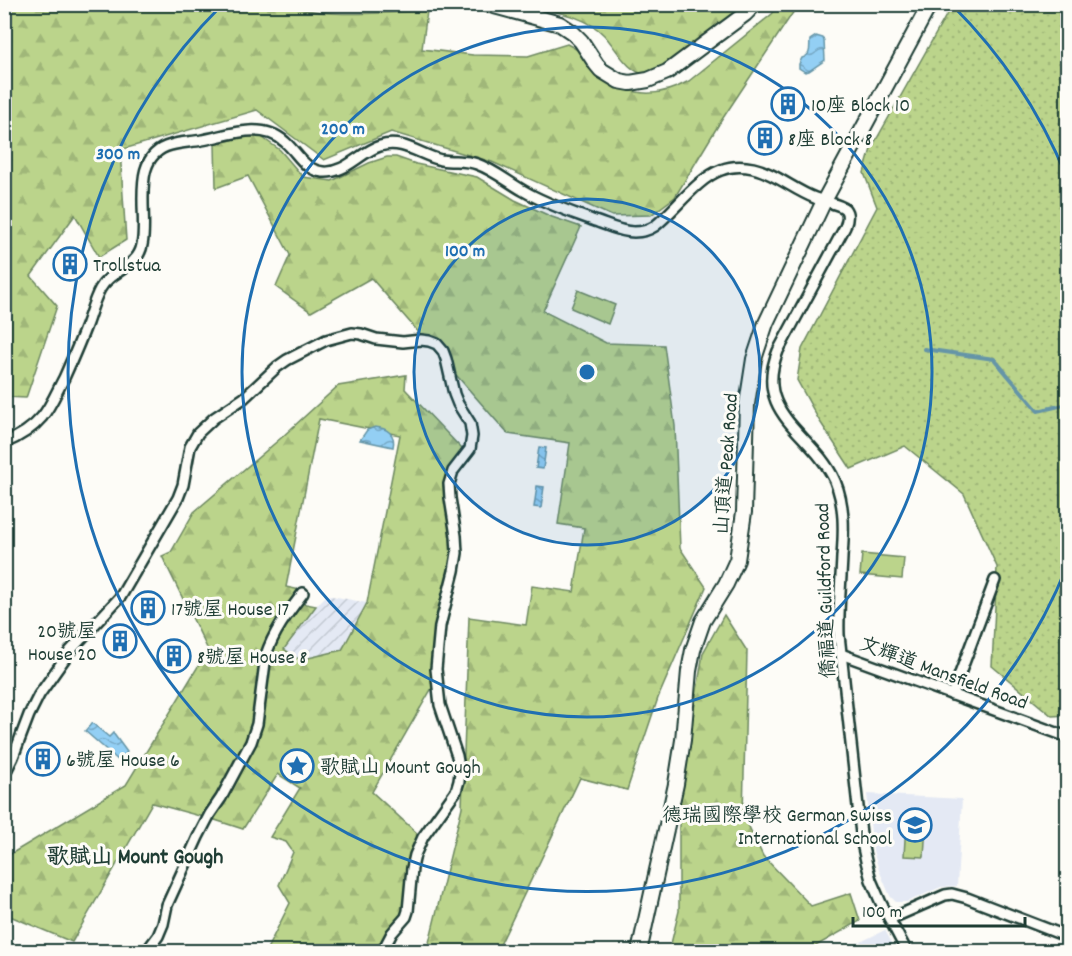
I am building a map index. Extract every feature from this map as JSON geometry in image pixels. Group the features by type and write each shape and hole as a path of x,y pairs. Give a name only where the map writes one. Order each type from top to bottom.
{"main road":[{"path":"487,4 560,24 581,41 601,70 619,81 630,83 648,80 667,72 755,4"},
{"name":"山頂道 Peak Road","path":"639,951 678,775 693,650 703,621 726,584 737,560 744,512 747,405 754,359 766,323 824,201 930,4"}],"street":[{"path":"4,443 28,430 46,411 76,350 103,284 133,262 140,253 143,238 144,174 153,154 167,146 241,132 259,131 273,134 284,140 306,165 326,172 340,169 379,146 391,144 404,146 441,160 478,164 522,191 544,201 615,228 634,232 655,226 705,179 730,168 749,167 760,170 824,201"},
{"name":"僑福道 Guildford Road","path":"824,201 845,209 847,220 845,227 778,351 772,368 771,382 780,410 826,465 836,483 841,502 843,533 839,617 841,654 862,843 871,880 907,951"},
{"path":"4,775 39,695 70,651 121,596 182,490 190,447 202,428 244,398 283,362 320,342 352,333 384,340 403,342 425,340 437,344 445,355 454,394 470,423 472,432 470,449 453,471 449,484 457,553 440,626 436,669 440,705 459,762 460,772 452,798 419,843 412,868 406,917 392,933 382,951"},
{"path":"952,694 995,580"},
{"path":"146,951 158,936 167,905 198,837 251,742 257,724 269,644 278,626 303,593"},
{"name":"文輝道 Mansfield Road","path":"841,654 1068,737"},
{"path":"890,920 952,894 1068,937"}],"shaded area":[{"path":"327,595 367,603 342,650 300,660 284,649"},
{"name":"德瑞國際學校 German Swiss International School","path":"867,794 962,799 957,886 941,887 907,902 896,902 890,896 873,851"},
{"path":"885,930 895,951 842,951"}],"green space":[{"path":"280,4 315,12 334,13 427,11 422,49 473,55 528,56 567,44 579,51 600,73 623,88 647,93 674,88 689,81 772,14 779,5 798,5 719,124 675,197 651,215 612,216 492,162 391,132 324,160 257,110 120,150 126,240 99,257 75,215 31,276 57,306 26,398 5,397 4,5"},
{"path":"528,5 745,5 681,55 648,74 641,73 629,65 604,35 588,23 569,15"},
{"path":"952,5 1067,5 1067,715 1052,716 992,666 997,567 964,494 905,446 851,469 819,420 797,380 802,349 877,207 864,173 871,149"},
{"path":"257,134 280,150 303,177 332,181 369,163 387,157 396,157 416,164 477,177 515,200 581,227 543,311 606,343 664,345 675,426 680,548 706,587 658,698 627,790 580,778 497,951 427,951 462,807 469,617 526,625 532,586 574,592 584,528 558,524 570,443 508,434 371,278 311,312 276,287 290,255 248,176 216,188 215,144"},
{"path":"578,290 615,305 608,324 571,308"},
{"path":"406,375 405,389 464,451 445,485 452,544 450,568 432,650 433,686 372,792 419,835 409,860 403,912 377,951 266,951 290,903 279,885 293,852 286,842 270,837 300,788 278,774 243,829 212,819 225,800 255,744 270,656 282,629 301,603 316,606 284,649 300,660 342,650 367,603 400,435 319,419 286,587 300,590 274,624 265,642 261,654 253,724 247,741 218,796 203,817 152,803 72,942 5,914 4,858 126,785 208,650 162,556 171,552 194,512 338,386"},
{"path":"862,554 904,558 902,579 860,575"},
{"path":"724,615 747,651 743,814 763,856 811,906 851,893 860,921 807,951 669,952 679,911 679,804 703,653"},
{"path":"906,823 926,825 924,857 904,856"}],"water":[{"path":"816,36 823,38 825,60 805,72 799,68 799,64 802,58 809,53 810,40"},
{"path":"375,427 392,435 393,447 360,440 367,430"},
{"path":"539,447 546,448 543,469 536,468"},
{"path":"537,486 544,487 541,508 534,507"},
{"path":"92,723 109,737 113,733 127,752 119,761 85,731"}],"waterway":[{"path":"924,349 994,359 1038,411 1068,404"}],"place":[{"name":"10座 Block 10","path":"788,104"},
{"name":"8座 Block 8","path":"765,138"},
{"name":"Trollstua","path":"70,264"},
{"name":"17號屋 House 17","path":"148,608"},
{"name":"20號屋 House 20","path":"120,641"},
{"name":"8號屋 House 8","path":"174,656"},
{"name":"6號屋 House 6","path":"43,759"},
{"name":"歌賦山 Mount Gough","path":"297,766"},
{"name":"德瑞國際學校 German Swiss International School","path":"915,825"}],"district":[{"name":"歌賦山 Mount Gough","path":"135,855"}]}
